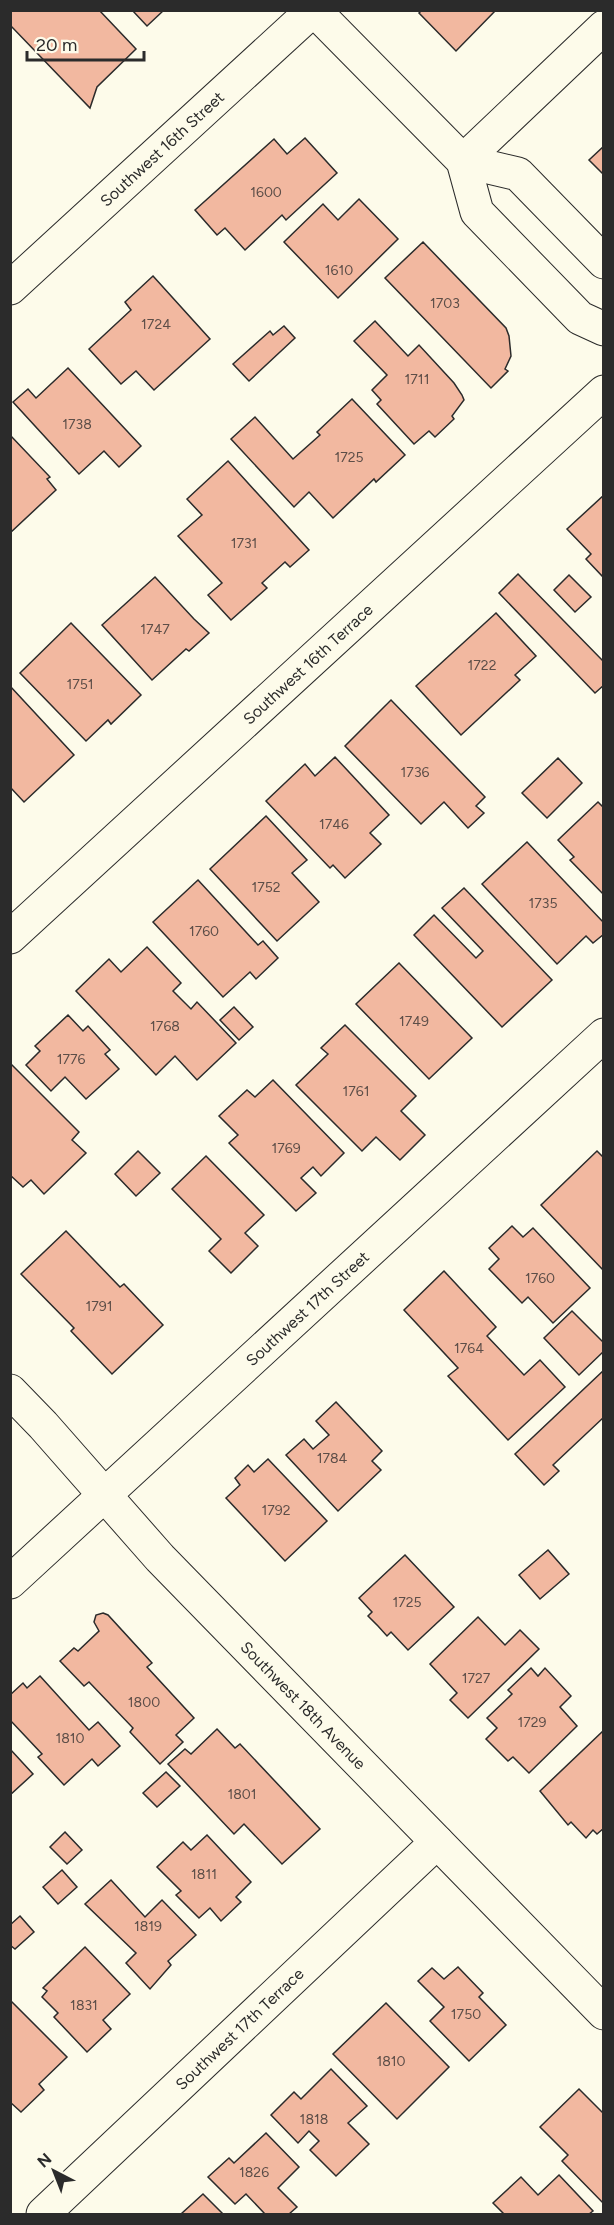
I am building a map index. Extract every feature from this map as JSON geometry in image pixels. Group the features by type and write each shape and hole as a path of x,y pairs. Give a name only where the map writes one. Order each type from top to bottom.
{"street":[{"path":"313,10 463,161 477,213 580,318 603,329"},
{"name":"Southwest 16th Street","path":"10,288 313,10"},
{"path":"463,161 603,27"},
{"path":"463,161 518,174 603,262"},
{"name":"Southwest 16th Terrace","path":"10,937 603,392"},
{"name":"Southwest 17th Street","path":"10,1582 603,1035"},
{"name":"Southwest 18th Avenue","path":"10,1391 160,1558 603,2013"},
{"name":"Southwest 17th Terrace","path":"43,2214 437,1842"}],"building":[{"path":"10,10 99,10 136,49 97,87 90,108 10,25"},
{"path":"132,10 164,10 147,26"},
{"path":"422,10 496,10 456,51 419,13"},
{"path":"305,138 337,173 286,220 282,215 245,250 225,228 217,235 195,210 274,139 287,154"},
{"path":"604,146 604,175 589,160"},
{"path":"359,199 398,239 338,298 284,242 323,204 338,220"},
{"path":"423,242 506,328 511,356 505,369 508,371 491,388 385,278"},
{"path":"153,276 210,339 154,390 136,371 121,384 89,349 131,310 125,302"},
{"path":"375,321 408,356 419,345 462,395 464,400 452,416 454,419 435,437 429,431 414,444 377,404 381,400 372,390 387,375 354,341"},
{"path":"284,326 295,338 249,381 233,364 270,331 273,335"},
{"path":"68,368 141,446 119,467 104,451 79,474 13,402 28,389 36,398"},
{"path":"352,399 405,455 376,482 374,479 333,518 309,492 294,507 231,439 255,417 293,459 320,435 317,432"},
{"path":"10,435 50,477 47,479 56,490 10,533"},
{"path":"228,461 309,550 290,567 285,562 262,583 267,588 231,620 208,595 222,583 178,536 202,515 187,499"},
{"path":"604,495 604,578 586,559 591,554 567,529"},
{"path":"518,574 604,662 604,685 595,693 499,593"},
{"path":"569,575 591,597 575,612 554,590"},
{"path":"155,577 209,633 189,651 186,649 152,680 102,625"},
{"path":"496,613 536,656 515,675 520,680 461,735 416,686"},
{"path":"71,623 141,695 111,724 108,720 86,741 20,673"},
{"path":"10,686 74,755 24,802 10,787"},
{"path":"391,700 485,797 476,806 484,813 468,828 444,802 421,824 345,746"},
{"path":"335,757 389,815 370,833 381,844 345,878 333,865 330,868 266,801 305,764 315,776"},
{"path":"558,758 582,783 547,818 522,793"},
{"path":"598,802 604,808 604,895 570,860 574,857 558,840"},
{"path":"266,816 307,860 292,873 319,902 277,941 210,869"},
{"path":"527,842 604,923 604,934 593,943 586,936 557,964 482,884"},
{"path":"198,880 258,945 263,941 278,958 256,979 250,972 223,997 153,922"},
{"path":"464,888 552,980 502,1027 414,935 434,915 476,958 483,951 442,908"},
{"path":"147,947 181,983 173,991 191,1009 197,1002 236,1043 197,1080 175,1056 156,1075 76,991 109,959 121,972"},
{"path":"399,963 472,1038 429,1079 356,1004"},
{"path":"234,1007 253,1027 239,1040 220,1020"},
{"path":"68,1015 83,1031 88,1026 110,1050 105,1054 119,1069 86,1099 65,1077 51,1091 26,1065 40,1051 35,1046"},
{"path":"345,1025 416,1096 401,1111 425,1135 400,1160 376,1137 362,1151 296,1085 328,1054 321,1048"},
{"path":"10,1063 79,1132 72,1140 86,1153 44,1194 31,1180 23,1187 10,1175"},
{"path":"273,1080 344,1153 321,1176 313,1167 301,1178 316,1193 296,1211 229,1143 238,1135 219,1116 247,1090 255,1097"},
{"path":"138,1151 160,1173 136,1196 115,1174"},
{"path":"597,1151 604,1158 604,1271 541,1205"},
{"path":"206,1156 264,1215 245,1233 258,1246 231,1273 209,1251 221,1239 172,1189"},
{"path":"512,1226 523,1237 533,1228 590,1288 553,1323 528,1297 522,1303 489,1269 499,1259 489,1248"},
{"path":"66,1231 120,1287 124,1284 163,1325 112,1374 71,1331 74,1328 21,1274"},
{"path":"444,1271 496,1327 487,1336 524,1375 540,1360 565,1387 508,1440 448,1376 458,1368 404,1310"},
{"path":"572,1311 604,1343 604,1351 579,1375 544,1338"},
{"path":"604,1370 604,1417 553,1465 559,1471 544,1485 515,1454"},
{"path":"336,1402 382,1451 372,1461 381,1470 338,1511 286,1455 304,1439 313,1449 329,1435 316,1421"},
{"path":"268,1459 327,1521 285,1561 226,1498 240,1485 235,1478 248,1465 254,1472"},
{"path":"548,1550 569,1574 540,1599 519,1575"},
{"path":"405,1555 454,1607 408,1650 391,1632 387,1636 368,1616 372,1612 359,1598"},
{"path":"103,1613 108,1615 152,1663 147,1667 194,1718 176,1735 183,1742 160,1764 130,1732 133,1728 89,1682 84,1686 60,1661 74,1648 78,1651 99,1631 94,1622 96,1615"},
{"path":"478,1617 505,1645 520,1630 539,1649 468,1718 450,1700 457,1693 430,1664"},
{"path":"531,1668 538,1676 545,1668 571,1696 560,1707 577,1726 529,1773 513,1757 508,1761 486,1739 497,1728 487,1718 512,1694 508,1690"},
{"path":"40,1676 89,1730 98,1722 120,1746 98,1766 92,1759 64,1785 38,1757 42,1754 10,1720 10,1695 23,1683 27,1688"},
{"path":"217,1729 235,1748 240,1744 320,1829 282,1864 244,1824 234,1834 168,1764 185,1749 191,1754"},
{"path":"603,1731 604,1828 597,1834 593,1830 586,1838 571,1822 568,1825 540,1791"},
{"path":"10,1749 33,1774 10,1795"},
{"path":"166,1772 180,1786 157,1807 143,1793"},
{"path":"65,1832 82,1850 67,1864 50,1847"},
{"path":"207,1835 251,1882 236,1897 241,1902 221,1921 210,1908 199,1918 176,1895 181,1891 157,1867 183,1842 191,1850"},
{"path":"62,1870 77,1887 58,1904 43,1887"},
{"path":"111,1880 145,1917 162,1900 196,1935 168,1961 171,1965 150,1989 126,1963 136,1953 85,1904"},
{"path":"20,1916 34,1932 15,1949 10,1945 10,1925"},
{"path":"85,1947 130,1994 103,2020 111,2029 87,2052 54,2017 58,2013 42,1997 47,1991 43,1988"},
{"path":"458,1967 483,1993 479,1997 506,2025 469,2061 430,2021 444,2007 418,1981 432,1968 444,1979"},
{"path":"10,2000 67,2057 39,2084 44,2090 21,2112 10,2102"},
{"path":"386,2003 449,2067 397,2119 333,2054"},
{"path":"331,2069 367,2106 348,2123 369,2144 336,2176 310,2150 319,2141 309,2131 298,2143 271,2115 294,2092 301,2099"},
{"path":"579,2089 604,2114 604,2204 562,2161 568,2155 540,2127"},
{"path":"266,2133 299,2167 278,2188 297,2207 289,2214 265,2214 246,2194 235,2204 208,2177 229,2158 234,2163"},
{"path":"559,2175 593,2211 589,2214 504,2214 493,2203 521,2177 538,2195"},
{"path":"203,2194 223,2214 181,2214"}]}
